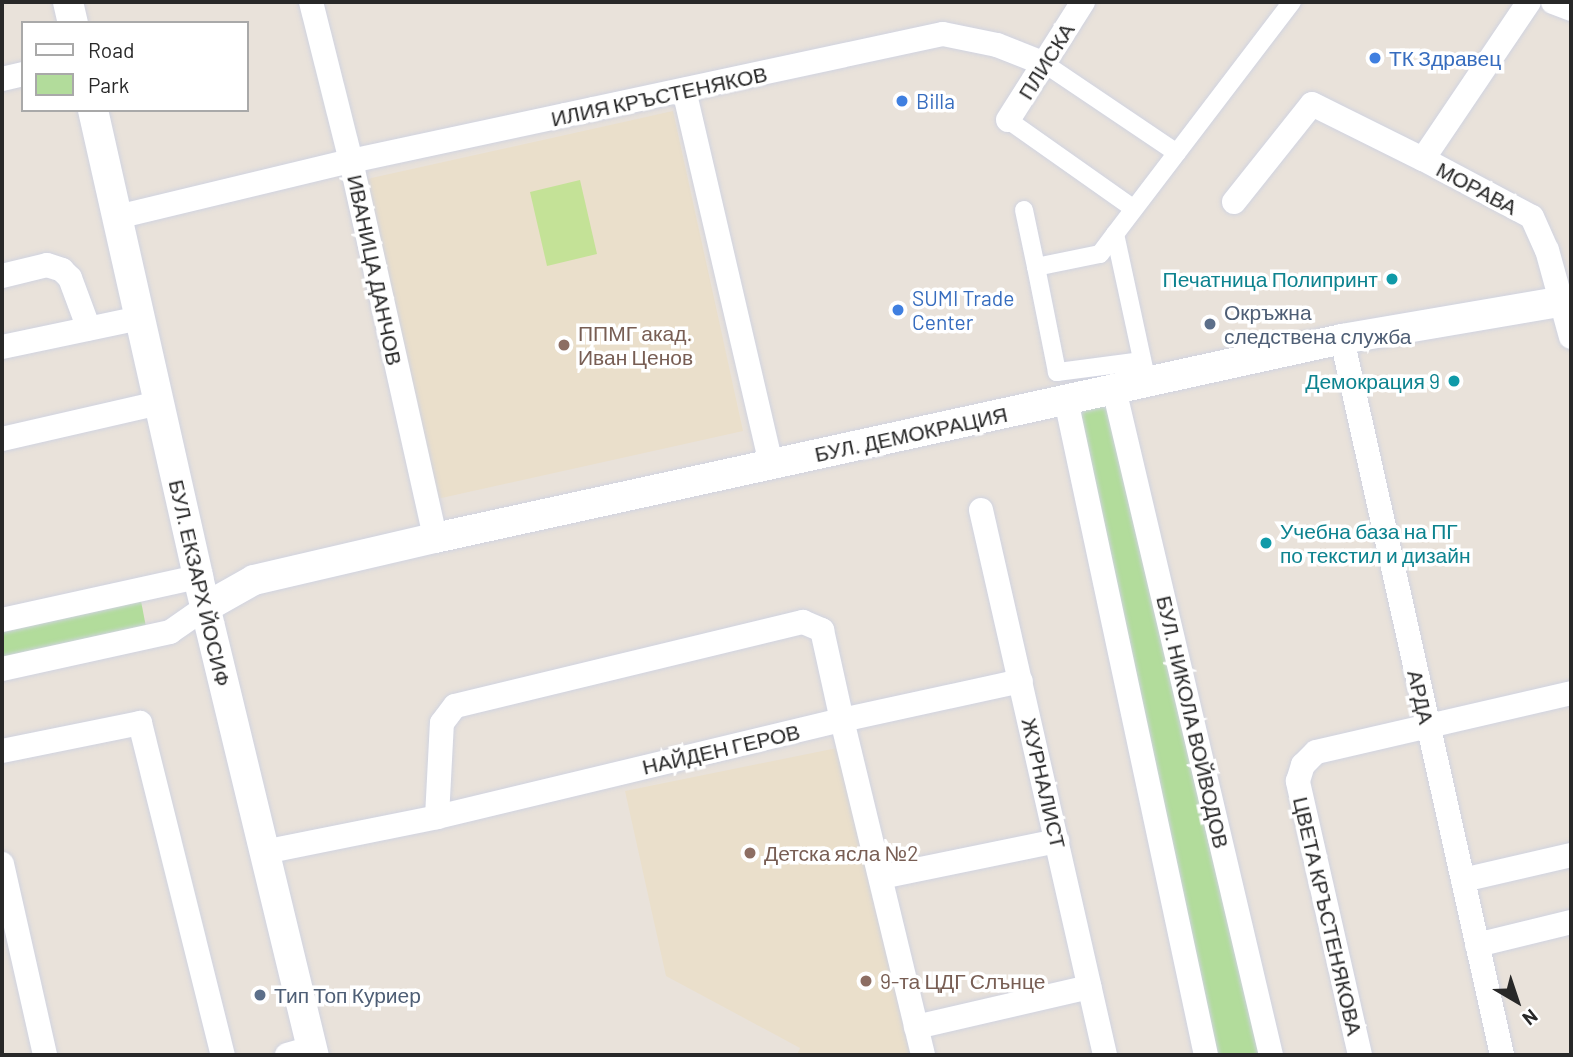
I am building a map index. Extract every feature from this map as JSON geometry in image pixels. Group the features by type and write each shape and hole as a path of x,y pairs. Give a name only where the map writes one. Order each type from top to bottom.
{"street":[{"path":"68,2 73,21"},
{"name":"ИВАНИЦА ДАНЧОВ","path":"312,2 351,161 435,538"},
{"name":"ПЛИСКА","path":"1008,120 1083,2"},
{"path":"1036,267 1100,254 1292,2"},
{"path":"1423,159 1529,2"},
{"path":"1553,2 1571,9"},
{"name":"ИЛИЯ КРЪСТЕНЯКОВ","path":"117,217 351,161 943,34 997,45 1045,64 1177,153"},
{"path":"2,79 21,74"},
{"path":"684,90 771,465"},
{"name":"МОРАВА","path":"1234,202 1312,104 1532,217 1567,301 1571,337"},
{"name":"БУЛ. ЕКЗАРХ ЙОСИФ","path":"93,112 198,577 264,852 304,1053"},
{"path":"1008,120 1134,209"},
{"path":"1024,211 1056,372 1066,400 1206,1055"},
{"path":"1056,372 1145,372 1115,234"},
{"path":"2,276 47,265 62,270 70,278 89,329"},
{"name":"БУЛ. ДЕМОКРАЦИЯ","path":"2,669 170,632 205,607 254,580 1114,389 1145,372 1567,301"},
{"path":"2,347 140,318"},
{"name":"АРДА","path":"1342,339 1502,1055"},
{"name":"БУЛ. НИКОЛА ВОЙВОДОВ","path":"1114,389 1271,1055"},
{"path":"2,439 159,403"},
{"name":"ЖУРНАЛИСТ","path":"981,510 1105,1055"},
{"name":"БУЛ. ДЕМОКРАЦИЯ","path":"2,620 198,577 254,580"},
{"path":"437,817 442,723 455,706 803,622 822,630 923,1055"},
{"name":"НАЙДЕН ГЕРОВ","path":"264,852 437,817 842,720 1021,681"},
{"name":"ЦВЕТА КРЪСТЕНЯКОВА","path":"1360,1055 1298,781 1303,765 1316,752 1571,693"},
{"path":"2,751 140,723 223,1055"},
{"path":"881,877 1057,841"},
{"path":"1463,880 1571,855"},
{"path":"2,864 45,1055"},
{"path":"1477,945 1571,922"},
{"path":"916,1027 1089,987"}],"shaded area":[{"name":"ППМГ акад. Иван Ценов","path":"673,111 743,431 437,499 367,179"},
{"name":"Детска ясла №2","path":"837,748 910,1055 797,1055 800,1048 666,976 625,791"}],"green space":[{"path":"580,180 597,254 547,266 530,192"},
{"path":"1114,389 1272,1055 1216,1055 1066,400"},
{"path":"141,601 146,627 2,658 2,631"}],"place":[{"name":"ТК Здравец","path":"1375,58"},
{"name":"Billa","path":"902,101"},
{"name":"Печатница Полипринт","path":"1392,279"},
{"name":"SUMI Trade Center","path":"898,310"},
{"name":"Окръжна следствена служба","path":"1210,324"},
{"name":"ППМГ акад. Иван Ценов","path":"564,345"},
{"name":"Демокрация 9","path":"1454,381"},
{"name":"Учебна база на ПГ по текстил и дизайн","path":"1266,543"},
{"name":"Детска ясла №2","path":"750,853"},
{"name":"9-та ЦДГ Слънце","path":"866,981"},
{"name":"Тип Топ Куриер","path":"260,995"}]}
